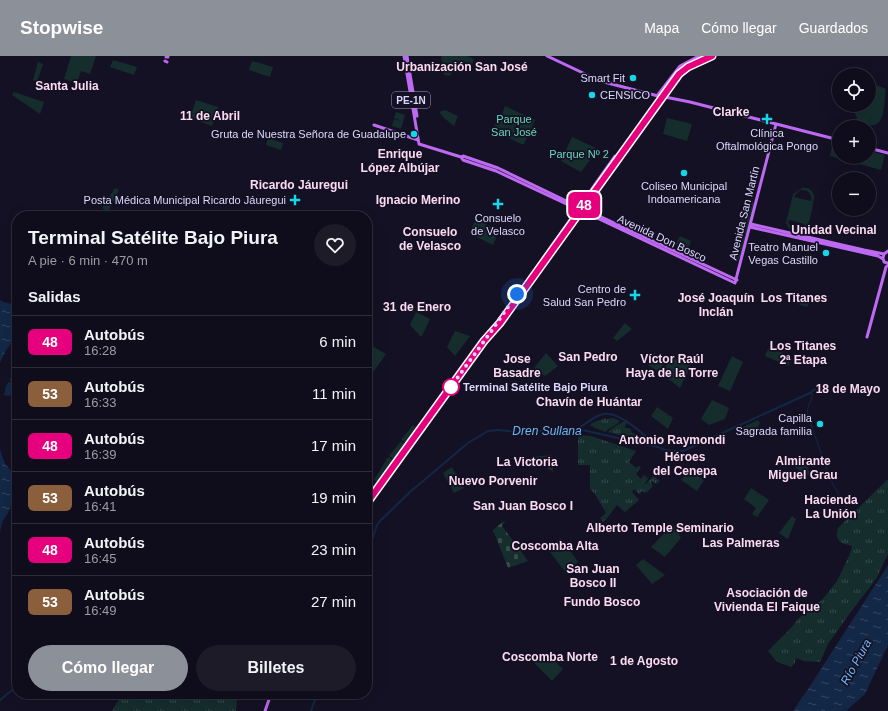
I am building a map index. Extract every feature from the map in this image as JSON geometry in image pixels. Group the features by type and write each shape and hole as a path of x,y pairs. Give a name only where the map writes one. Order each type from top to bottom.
{"main road":[{"name":"PE-1N","path":"404,56 418,140"},
{"name":"PE-1N","path":"407,56 417,116"},
{"path":"547,56 600,81 832,138"},
{"path":"657,96 680,66 699,56"},
{"path":"372,496 490,333 500,323 604,174 679,74 683,70 712,56"},
{"name":"Avenida San Martín","path":"736,282 776,124"},
{"path":"374,125 418,140"},
{"name":"Avenida Don Bosco","path":"418,140 418,144 475,160 736,282"},
{"path":"876,150 888,153"},
{"path":"751,226 884,254 888,251"},
{"path":"751,226 878,256 886,263"},
{"path":"868,337 886,263 884,254"},
{"path":"265,711 269,699"}],"green space":[{"path":"71,56 96,56 90,74 81,71 77,83 64,79"},
{"path":"441,56 467,56 474,59 471,67 457,61 450,76 444,75"},
{"path":"113,60 137,67 134,75 110,67"},
{"path":"252,61 273,67 270,77 249,70"},
{"path":"38,62 43,64 37,82 33,80"},
{"path":"876,85 886,89 883,113 878,123 876,124 876,120 856,120 857,118 854,112 876,112"},
{"path":"14,92 44,102 40,114 12,95"},
{"path":"196,100 218,107 212,126 190,118"},
{"name":"Parque San José","path":"505,106 535,120 524,144 521,144 493,130 498,118 500,119"},
{"path":"445,110 458,116 454,126 439,112"},
{"path":"396,112 405,115 401,129 392,126 394,119 402,121 394,118"},
{"path":"667,118 692,124 687,141 663,134"},
{"name":"Parque Nº 2","path":"572,137 598,149 581,172 561,161"},
{"path":"268,138 283,143 281,150 266,145"},
{"path":"876,153 885,155 881,170 859,164 876,164"},
{"path":"115,188 119,190 108,211 102,208"},
{"path":"802,188 807,188 811,190 814,196 812,211 806,228 797,232 790,230 786,223 793,194","holes":["800,190 809,192 811,201 794,197","789,220 805,224 801,229 795,230 791,227 788,222"]},
{"path":"746,200 755,203 752,215 742,216"},
{"path":"751,216 746,235 738,230 741,217"},
{"path":"476,219 499,231 493,245 469,233"},
{"path":"738,231 746,237 741,257 739,257 738,262 731,260"},
{"path":"680,236 691,241 688,249 676,244"},
{"path":"794,291 811,299 807,307 789,301"},
{"path":"416,312 430,319 421,337 410,325"},
{"path":"625,323 632,329 617,341 613,338"},
{"path":"455,331 470,336 455,356 447,347"},
{"path":"372,346 386,354 374,371 372,370"},
{"path":"769,347 792,357 788,366 765,356"},
{"path":"546,353 558,366 545,376 534,368"},
{"path":"654,353 666,360 659,372 648,365"},
{"path":"732,356 743,362 730,391 718,386"},
{"path":"671,357 691,366 680,388 662,374"},
{"path":"712,400 729,408 725,419 709,425 701,419"},
{"path":"657,407 673,418 668,429 651,416"},
{"path":"605,418 613,418 620,421 606,432 593,428 594,426 590,426 592,423"},
{"path":"628,420 625,428 630,428 632,433 638,435 638,440 608,432 612,428"},
{"path":"758,420 760,423 752,438 739,429"},
{"path":"413,425 419,429 408,444 401,440"},
{"path":"578,435 591,436 636,451 629,462 636,468 639,466 641,467 636,474 641,479 644,475 648,479 645,483 646,484 653,476 660,481 656,484 652,481 653,486 646,493 642,491 639,494 634,489 632,492 639,500 625,512 617,505 603,522 600,518 606,513 595,494 590,489 590,465 578,465"},
{"path":"401,441 407,445 396,461 389,456"},
{"path":"552,455 553,472 532,457"},
{"path":"388,457 395,462 379,484 374,480"},
{"path":"801,459 804,459 811,476 806,475 795,467"},
{"path":"452,467 464,488 454,493 443,473"},
{"path":"689,470 704,480 697,491 681,480"},
{"path":"888,479 888,554 876,579 828,644 820,662 803,661 797,658 791,667 777,662 768,651 798,619 822,600 837,581 850,554 852,546 839,541 837,536 838,528"},
{"path":"751,488 769,500 757,517 752,514 756,508 744,499"},
{"path":"792,516 796,519 788,539 779,533"},
{"path":"504,521 505,522 502,526 528,561 508,568 493,530"},
{"path":"672,525 681,532 679,535 681,538 665,557 651,547"},
{"path":"561,538 578,562 565,572 547,548"},
{"path":"643,559 665,575 652,584 636,565"},
{"path":"545,652 563,669 552,681 534,663"},
{"path":"119,699 237,700 236,711 112,711"}],"water":[{"path":"0,300 12,304 12,342 0,363"},
{"path":"9,379 12,380 12,394 9,396 4,395 6,386 9,382 11,382"},
{"path":"0,449 5,464 12,471 12,504 2,522 0,533"},
{"name":"Río Piura","path":"888,565 888,645 865,694 846,711 793,711 812,683"}],"waterway":[{"name":"Dren Sullana","path":"372,540 377,525 380,521 410,492 468,443 488,431 498,430 519,432 578,429 658,447 661,449 683,451 810,393 815,389"},
{"path":"810,393 812,393 812,397 808,408 809,419 831,481 849,512"},
{"path":"579,428 593,418 601,415 614,415 634,427 657,447"},
{"path":"0,700 12,690"},
{"name":"Dren Sullana","path":"311,711 315,699"}],"bus line":[{"name":"48","path":"372,496 484,341 500,323 679,74 688,67 712,56"}],"place":[{"name":"Smart Fit","path":"633,78"},
{"name":"CENSICO","path":"592,95"},
{"name":"Clínica Oftalmológica Pongo","path":"767,119"},
{"name":"Gruta de Nuestra Señora de Guadalupe","path":"414,134"},
{"name":"Coliseo Municipal Indoamericana","path":"684,173"},
{"name":"Posta Médica Municipal Ricardo Jáuregui","path":"295,200"},
{"name":"Consuelo de Velasco","path":"498,204"},
{"name":"Teatro Manuel Vegas Castillo","path":"826,253"},
{"name":"Centro de Salud San Pedro","path":"635,295"},
{"name":"Terminal Satélite Bajo Piura","path":"451,387"},
{"name":"Capilla Sagrada familia","path":"820,424"}],"district":[{"name":"Urbanización San José","path":"462,67"},
{"name":"Santa Julia","path":"67,86"},
{"name":"Clarke","path":"731,112"},
{"name":"11 de Abril","path":"210,116"},
{"name":"Enrique López Albújar","path":"400,161"},
{"name":"Ricardo Jáuregui","path":"299,185"},
{"name":"Ignacio Merino","path":"418,200"},
{"name":"Unidad Vecinal","path":"834,230"},
{"name":"Consuelo de Velasco","path":"430,239"},
{"name":"Los Titanes","path":"794,298"},
{"name":"José Joaquín Inclán","path":"716,305"},
{"name":"31 de Enero","path":"417,307"},
{"name":"Los Titanes 2ª Etapa","path":"803,353"},
{"name":"San Pedro","path":"588,357"},
{"name":"Jose Basadre","path":"517,366"},
{"name":"Víctor Raúl Haya de la Torre","path":"672,366"},
{"name":"18 de Mayo","path":"848,389"},
{"name":"Chavín de Huántar","path":"589,402"},
{"name":"Antonio Raymondi","path":"672,440"},
{"name":"La Victoria","path":"527,462"},
{"name":"Héroes del Cenepa","path":"685,464"},
{"name":"Almirante Miguel Grau","path":"803,468"},
{"name":"Nuevo Porvenir","path":"493,481"},
{"name":"San Juan Bosco I","path":"523,506"},
{"name":"Hacienda La Unión","path":"831,507"},
{"name":"Alberto Temple Seminario","path":"660,528"},
{"name":"Las Palmeras","path":"741,543"},
{"name":"Coscomba Alta","path":"555,546"},
{"name":"San Juan Bosco II","path":"593,576"},
{"name":"Asociación de Vivienda El Faique","path":"767,600"},
{"name":"Fundo Bosco","path":"602,602"},
{"name":"Coscomba Norte","path":"550,657"},
{"name":"1 de Agosto","path":"644,661"}],"route":[{"path":"451,387 450,388 517,294"}]}
